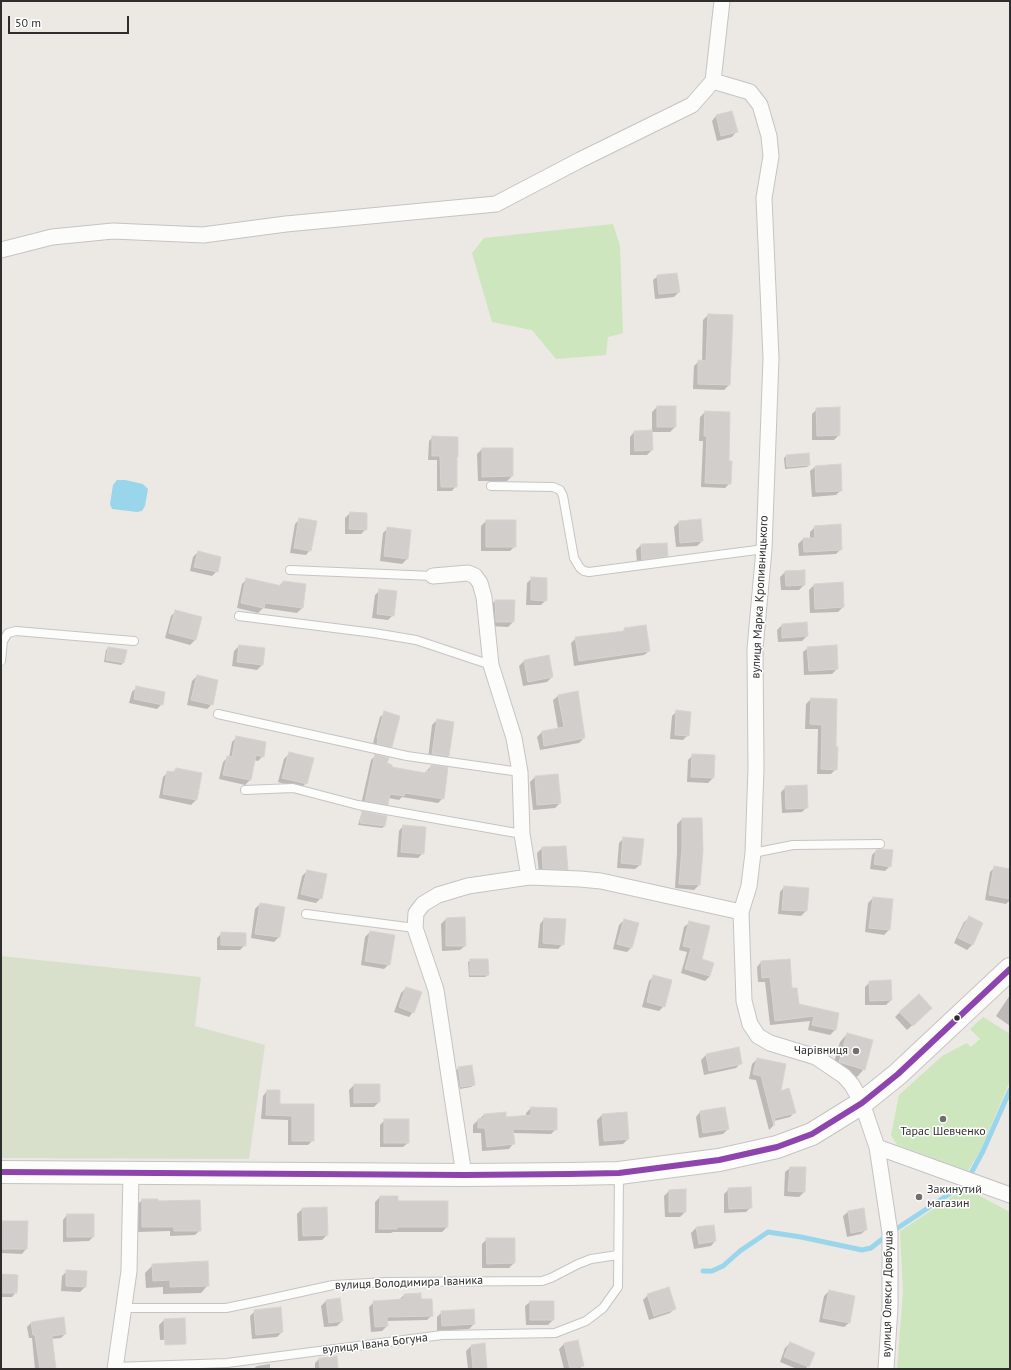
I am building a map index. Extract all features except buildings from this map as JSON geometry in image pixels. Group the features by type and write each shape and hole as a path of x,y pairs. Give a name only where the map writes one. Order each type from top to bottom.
{"street":[{"path":"1,250 52,237 105,232 203,235 286,224 496,204 692,104 713,81 722,1"},
{"name":"вулиця Марка Кропивницького","path":"713,81 750,92 760,105 769,136 771,156 764,198 771,358 764,549 755,649 756,769 753,853 749,886 741,912 744,1001 750,1024 758,1036 770,1044 816,1057 844,1076 852,1085 862,1103"},
{"path":"433,576 468,573 475,576 480,582 484,597 492,664 514,738 520,772 522,834 529,877"},
{"path":"464,1176 436,990 415,928 416,913 423,904 438,895 468,886 529,877 580,878 601,881 741,912"},
{"path":"1,1172 464,1176 619,1173 719,1160 777,1147 812,1134 862,1103 898,1074 1010,969"},
{"name":"вулиця Олекси Довбуша","path":"862,1103 877,1147 890,1233 890,1307 886,1369"},
{"path":"877,1147 1010,1195"},
{"path":"115,1368 129,1271 131,1173"}],"lane":[{"path":"490,486 553,487 560,490 563,496 574,558 580,568 584,571 596,571 764,549"},
{"path":"290,570 433,576"},
{"path":"239,616 374,633 416,640 492,664"},
{"path":"1,661 3,641 8,633 16,631 134,641"},
{"path":"218,714 407,756 520,772"},
{"path":"244,790 293,788 358,806 522,834"},
{"path":"753,853 793,845 880,844"},
{"path":"306,914 415,928"},
{"path":"618,1255 619,1173"},
{"name":"вулиця Володимира Іваника","path":"124,1308 226,1308 333,1285 387,1282 542,1281 591,1259 618,1255"},
{"name":"вулиця Івана Богуна","path":"115,1368 227,1363 442,1335 555,1333 586,1321 603,1308 618,1287 618,1255"}],"green space":[{"path":"613,224 620,246 623,333 608,337 606,355 556,359 532,330 492,322 472,253 484,238"},
{"path":"1,956 201,977 195,1026 265,1045 249,1159 1,1158"},
{"path":"983,1017 1010,1034 1010,1081 981,1149 968,1171 897,1145 891,1135 899,1095 942,1056 967,1043 971,1047 980,1039 970,1029"},
{"path":"965,1188 1010,1212 1010,1369 897,1369 903,1291 900,1231"}],"water":[{"path":"117,480 125,480 143,484 148,489 145,506 142,511 137,512 112,509 110,504 113,485"}],"waterway":[{"path":"969,1177 983,1151 1010,1090"},
{"path":"893,1231 963,1185"},
{"path":"703,1271 712,1271 723,1266 740,1251 768,1232 801,1237 862,1250 871,1248 886,1236"}],"transit line":[{"path":"1,1172 464,1175 570,1174 619,1173 719,1160 777,1147 812,1134 862,1103 898,1074 1010,969"}],"place":[{"name":"Чарівниця","path":"856,1051"},
{"name":"Тарас Шевченко","path":"943,1119"},
{"name":"Закинутий магазин","path":"919,1197"}]}
